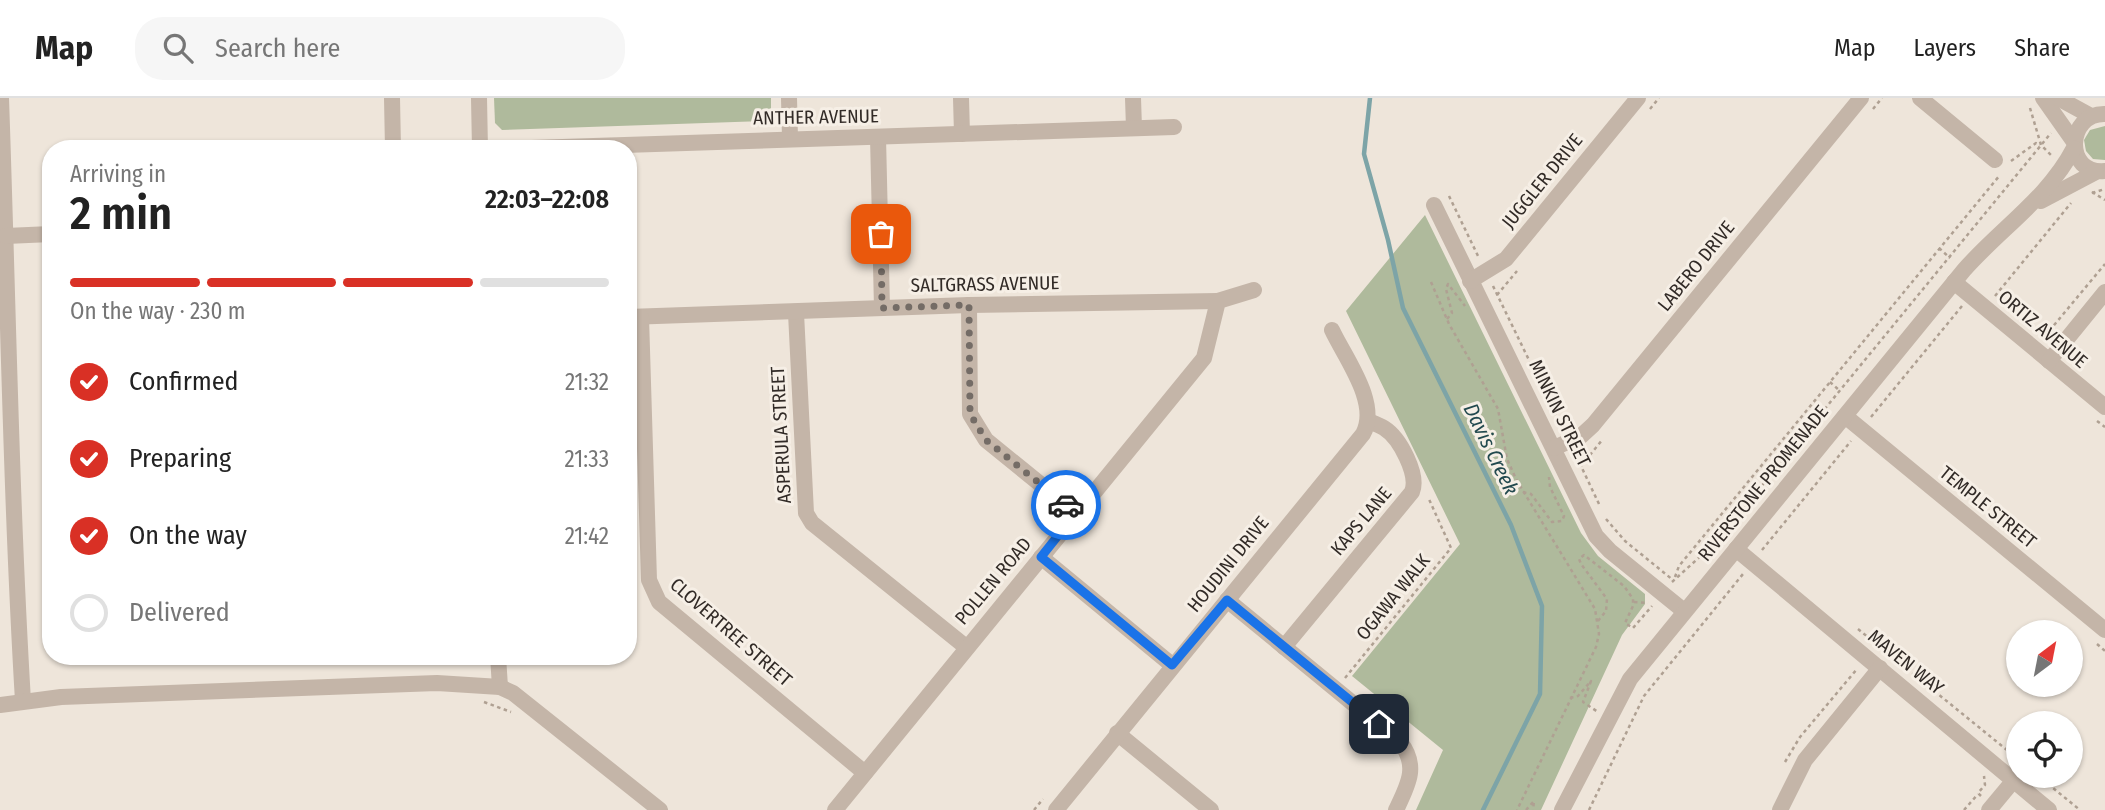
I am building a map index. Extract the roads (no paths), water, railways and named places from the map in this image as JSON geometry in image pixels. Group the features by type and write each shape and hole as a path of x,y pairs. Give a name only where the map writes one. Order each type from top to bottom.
{"street":[{"path":"1,98 6,236 7,536 23,701"},
{"path":"392,98 393,140"},
{"path":"479,98 480,140"},
{"path":"789,98 790,138"},
{"path":"961,98 962,134"},
{"path":"1133,98 1134,128"},
{"name":"JUGGLER DRIVE","path":"1470,281 1506,259 1638,98"},
{"path":"1920,98 1995,160"},
{"path":"2043,98 2074,145 2081,163 2100,171"},
{"path":"2058,98 2101,114"},
{"name":"LABERO DRIVE","path":"1562,445 1593,425 1867,103"},
{"name":"RIVERSTONE PROMENADE","path":"1562,810 1607,717 1630,679 1959,276 1996,235 2029,208 2056,178 2074,145 2078,129 2101,114"},
{"name":"ANTHER AVENUE","path":"637,144 1174,127"},
{"path":"878,136 882,308"},
{"name":"RIVERSTONE PROMENADE","path":"2029,208 2100,171"},
{"name":"MINKIN STREET","path":"1434,205 1470,281 1562,445 1573,468 1591,527 1603,544 1685,611"},
{"path":"6,236 42,234"},
{"name":"ORTIZ AVENUE","path":"1959,276 1971,296 2105,407"},
{"path":"1218,301 1254,290"},
{"path":"2049,361 2105,292"},
{"name":"SALTGRASS AVENUE","path":"637,317 969,305 1218,301"},
{"name":"POLLEN ROAD","path":"835,810 1204,358 1218,301"},
{"path":"969,305 970,414 976,427 986,440 1076,513"},
{"name":"ASPERULA STREET","path":"796,313 806,513 813,523 966,647"},
{"path":"1332,330 1365,398 1368,421"},
{"name":"CLOVERTREE STREET","path":"637,370 649,580 653,593 659,602 865,773"},
{"name":"TEMPLE STREET","path":"1845,416 2105,630"},
{"name":"KAPS LANE","path":"1284,647 1412,492 1415,484 1412,472 1392,435 1368,421"},
{"name":"HOUDINI DRIVE","path":"1056,810 1363,433 1368,421"},
{"name":"MAVEN WAY","path":"1736,549 2006,773"},
{"path":"1041,557 1172,665"},
{"path":"1227,600 1400,741 1407,751 1410,780 1396,810"},
{"path":"499,665 500,687"},
{"path":"1780,810 1805,760 1880,668"},
{"path":"0,705 23,701 437,683 500,687 513,693 660,810"},
{"path":"1117,733 1211,810"},
{"path":"1989,810 2007,788"},
{"name":"MAVEN WAY","path":"2023,788 2049,810"}],"waterway":[{"name":"Davis Creek","path":"1370,98 1364,154 1388,240 1403,308 1511,525 1542,606 1540,694 1483,810"}]}
